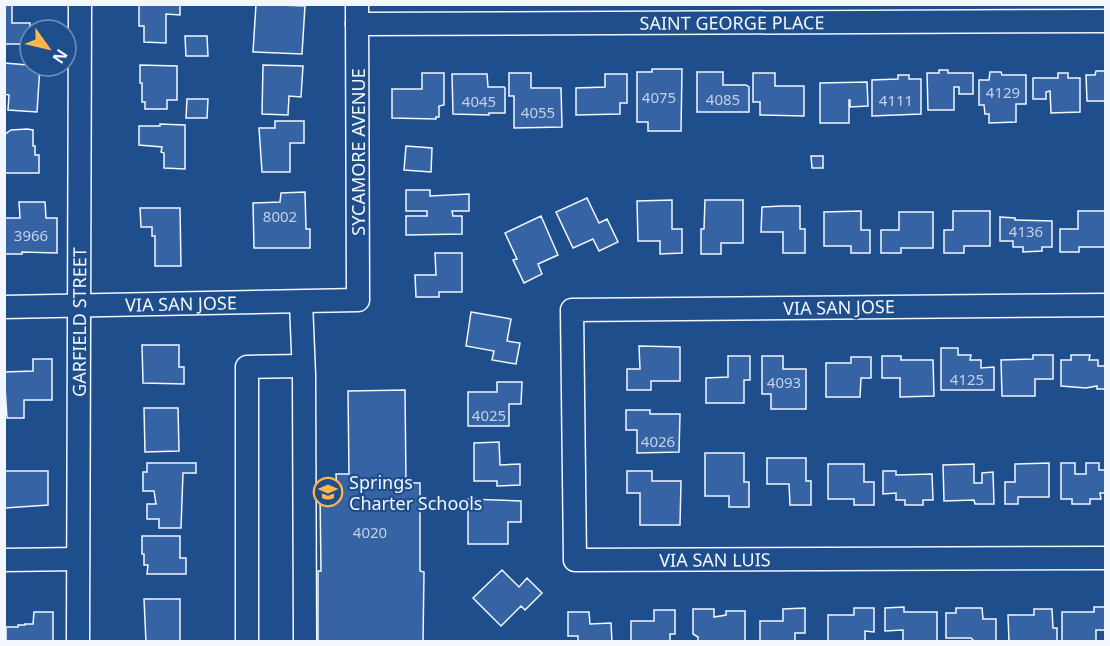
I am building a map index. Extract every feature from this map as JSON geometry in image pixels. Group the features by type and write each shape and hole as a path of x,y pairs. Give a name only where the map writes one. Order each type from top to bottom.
{"street":[{"name":"GARFIELD STREET","path":"78,642 80,4"},
{"name":"SAINT GEORGE PLACE","path":"357,14 1106,21"},
{"name":"SYCAMORE AVENUE","path":"357,14 358,300"},
{"name":"VIA SAN JOSE","path":"4,307 358,300"},
{"path":"301,302 304,375 305,642"},
{"name":"VIA SAN JOSE","path":"572,310 1106,305"},
{"name":"VIA SAN LUIS","path":"572,310 575,560 1106,558"},
{"path":"247,642 247,367 303,366"},
{"path":"4,560 78,559"}],"building":[{"path":"4,4 12,4 12,23 18,23 18,44 4,44"},
{"path":"139,4 180,4 180,15 166,14 166,43 144,42 144,26 139,26"},
{"path":"256,4 305,6 302,54 253,52"},
{"path":"185,36 207,36 208,56 186,56"},
{"path":"4,63 18,64 18,78 39,78 37,112 8,110 9,95 4,94"},
{"path":"140,65 177,66 177,100 167,100 167,109 145,109 145,102 142,102"},
{"path":"263,65 303,66 301,97 289,96 288,115 262,114"},
{"path":"652,69 682,69 681,131 648,131 648,122 637,122 637,72 652,72"},
{"path":"939,70 948,70 948,73 973,73 973,94 959,94 959,87 954,87 954,110 928,110 927,73 939,73"},
{"path":"1096,71 1106,71 1106,101 1087,101 1086,75 1095,75"},
{"path":"697,72 723,72 723,85 749,87 749,112 697,112"},
{"path":"990,72 1001,72 1002,75 1026,75 1026,104 1016,104 1016,122 989,123 989,114 985,114 984,105 979,105 979,80 989,80"},
{"path":"422,73 444,73 444,105 439,106 439,117 436,119 392,118 392,89 422,89"},
{"path":"509,73 531,73 531,88 561,88 562,127 514,128 514,96 509,96"},
{"path":"753,73 775,73 775,86 804,86 804,116 760,115 760,102 753,102"},
{"path":"1058,73 1068,73 1068,78 1080,78 1080,112 1051,113 1050,91 1046,92 1046,99 1033,99 1033,78 1058,78"},
{"path":"452,74 487,74 488,87 505,88 505,113 453,114"},
{"path":"605,74 627,74 627,103 620,103 620,114 576,115 576,88 605,87"},
{"path":"898,75 909,75 909,79 921,79 921,114 872,116 872,80 898,79"},
{"path":"867,82 868,106 850,107 849,100 849,123 820,123 820,83"},
{"path":"187,99 208,99 207,118 186,118"},
{"path":"275,121 304,121 304,143 290,143 290,172 262,172 259,128 275,128"},
{"path":"160,124 185,125 185,169 164,168 162,147 139,145 139,126 160,126"},
{"path":"11,130 33,130 35,155 39,155 39,173 4,173 4,135"},
{"path":"406,146 432,148 431,172 404,170"},
{"path":"811,156 823,156 823,168 812,168"},
{"path":"406,190 430,190 430,196 469,194 469,211 452,211 453,216 462,216 462,234 406,235 406,216 427,216 427,211 406,211"},
{"path":"305,192 306,229 310,229 310,248 254,248 253,203 280,202 281,193"},
{"path":"587,198 599,223 607,219 618,242 599,251 593,239 573,248 556,212"},
{"path":"672,200 672,229 682,229 682,253 660,254 660,241 638,241 637,201"},
{"path":"705,200 743,200 743,243 721,243 721,254 701,254 701,229 704,229"},
{"path":"19,202 45,202 46,218 57,218 57,253 4,254 4,218 20,218"},
{"path":"800,206 800,229 805,229 805,253 783,253 783,232 761,232 762,207"},
{"path":"140,208 180,208 181,266 155,266 155,236 152,236 152,227 141,227"},
{"path":"861,211 861,230 870,230 870,253 851,253 851,246 824,246 824,212"},
{"path":"953,211 990,211 990,246 964,246 964,253 944,253 944,230 953,230"},
{"path":"1078,211 1106,211 1106,247 1079,247 1079,252 1060,252 1060,229 1078,229"},
{"path":"899,212 933,212 933,248 901,248 901,253 881,253 881,230 899,230"},
{"path":"541,216 558,255 538,264 542,274 524,283 513,260 517,259 505,233"},
{"path":"1000,217 1015,218 1015,220 1052,221 1052,247 1042,247 1042,251 1023,252 1023,247 1013,247 1013,241 1000,241"},
{"path":"435,253 462,253 462,292 439,292 439,297 416,297 415,275 436,275"},
{"path":"471,312 511,319 507,341 520,343 516,364 492,360 494,351 466,346"},
{"path":"142,345 179,345 179,367 184,367 184,384 143,383"},
{"path":"639,346 680,347 680,381 651,381 651,390 627,390 627,369 640,369"},
{"path":"941,348 958,348 958,355 971,355 970,360 981,360 981,368 994,367 994,390 941,390"},
{"path":"1033,355 1053,355 1053,379 1035,379 1035,396 1002,396 1001,360 1033,359"},
{"path":"1071,355 1090,355 1089,360 1098,360 1098,366 1106,366 1106,389 1097,389 1097,386 1086,388 1061,386 1061,360 1071,360"},
{"path":"728,356 750,356 750,380 744,380 744,403 706,403 706,378 728,377"},
{"path":"762,356 783,356 783,369 806,369 806,409 771,409 771,394 762,394"},
{"path":"882,356 901,356 901,360 933,360 934,396 900,397 900,378 882,378"},
{"path":"851,357 871,357 871,378 861,378 860,397 826,397 826,363 851,363"},
{"path":"33,359 52,359 52,400 24,400 24,418 7,418 4,372 33,371"},
{"path":"497,382 522,382 521,404 509,404 509,426 468,426 468,392 497,392"},
{"path":"405,390 406,483 420,483 420,571 424,572 423,642 318,642 318,571 321,571 320,493 337,493 336,474 349,474 348,391"},
{"path":"144,408 178,408 179,451 145,452"},
{"path":"626,410 650,410 650,414 680,414 679,452 637,453 637,430 626,430"},
{"path":"499,442 500,465 520,464 520,485 497,486 497,481 474,481 474,443"},
{"path":"705,453 744,453 744,482 749,482 749,507 729,507 729,496 705,496"},
{"path":"767,458 806,458 806,481 811,481 811,505 790,505 789,484 767,484"},
{"path":"147,463 196,463 196,473 183,473 181,528 159,528 159,519 147,519 147,504 156,504 154,491 143,491 143,472 147,472"},
{"path":"1049,463 1049,497 1018,497 1018,504 1005,504 1005,482 1015,482 1015,464"},
{"path":"1061,463 1075,463 1075,474 1086,474 1086,463 1099,463 1099,470 1106,470 1106,493 1100,493 1101,499 1090,499 1090,504 1072,504 1072,499 1061,499"},
{"path":"828,464 864,464 864,482 874,482 874,505 854,505 854,499 828,499"},
{"path":"974,464 974,483 982,483 982,473 993,472 994,504 975,504 974,500 944,501 943,465"},
{"path":"4,471 48,471 48,505 5,508"},
{"path":"627,471 652,471 652,481 681,481 680,525 640,525 640,493 627,493"},
{"path":"883,471 896,471 896,475 932,474 933,500 923,500 923,505 905,505 905,500 896,500 896,493 883,494"},
{"path":"468,499 521,501 521,522 508,522 508,544 468,544"},
{"path":"142,536 180,536 180,558 186,558 186,574 147,574 148,565 144,565 144,554 142,554"},
{"path":"502,570 519,587 527,578 542,593 525,610 521,606 501,626 473,598"},
{"path":"144,599 180,599 180,642 146,642"},
{"path":"904,607 904,612 937,612 937,642 903,642 903,630 885,631 885,608"},
{"path":"1094,607 1106,607 1106,630 1096,630 1096,642 1062,642 1062,612 1094,612"},
{"path":"805,608 805,633 795,633 795,642 760,642 760,621 783,621 783,609"},
{"path":"854,608 874,608 874,632 865,631 865,642 828,642 828,615 854,615"},
{"path":"956,608 982,608 983,619 996,619 996,642 975,642 971,638 946,638 946,613 956,613"},
{"path":"693,609 714,609 714,617 726,615 726,611 745,611 745,642 698,642 698,637 693,634"},
{"path":"1034,609 1052,609 1053,628 1057,628 1057,642 1009,642 1008,615 1034,615"},
{"path":"654,610 675,610 675,634 670,634 670,642 631,642 631,621 654,621"},
{"path":"34,612 53,612 53,642 6,642 6,627 33,624"},
{"path":"568,612 589,612 590,624 611,623 612,642 578,642 578,636 568,636"}],"place":[{"name":"Springs Charter Schools","path":"328,492"}]}
